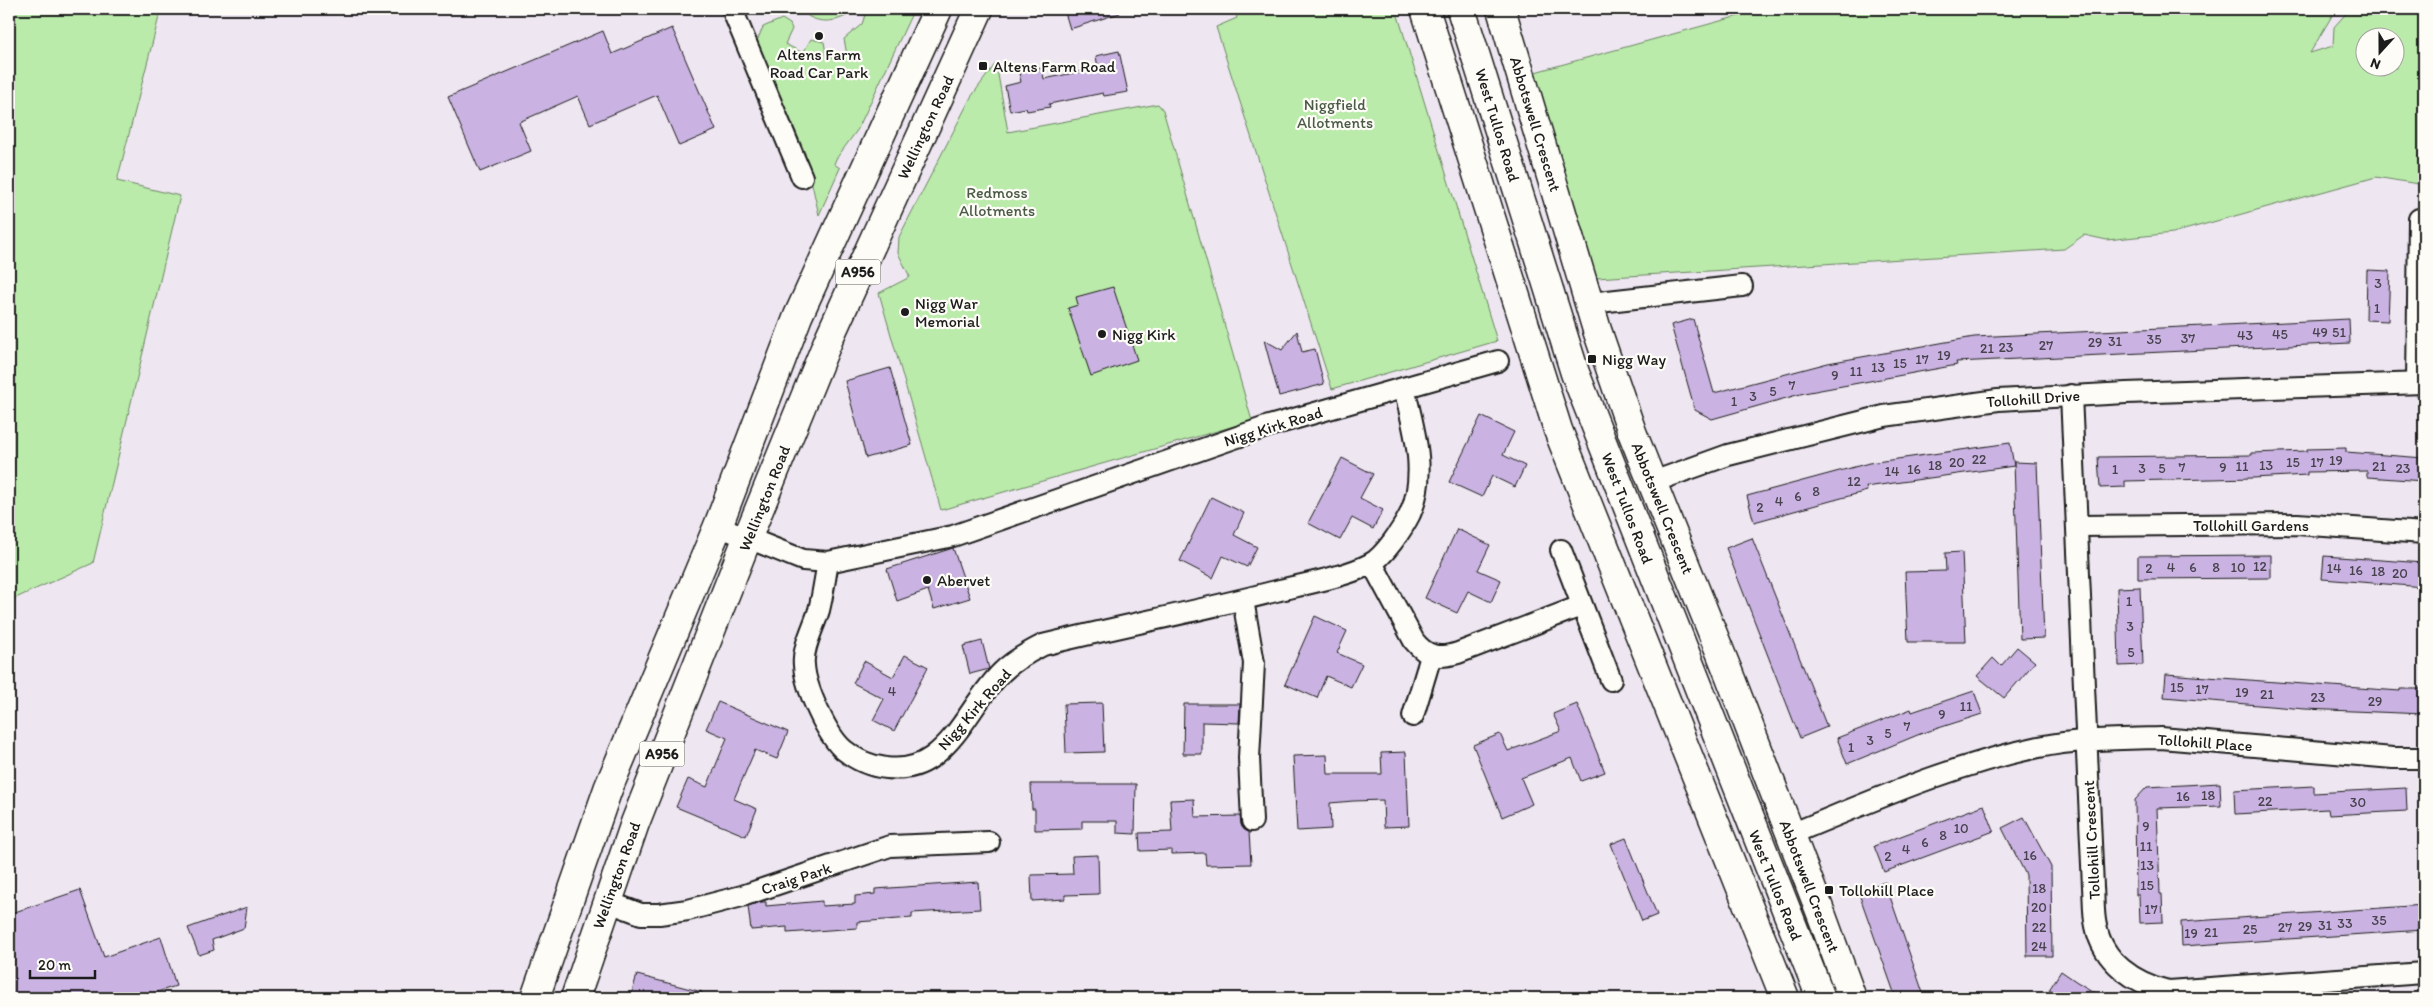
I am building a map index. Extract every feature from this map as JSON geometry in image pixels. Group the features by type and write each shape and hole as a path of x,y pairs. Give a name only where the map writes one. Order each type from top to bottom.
{"main road":[{"name":"Wellington Road","path":"535,998 608,789 718,526 802,307 938,9"},
{"name":"Wellington Road","path":"574,998 634,823 830,336 979,9"},
{"name":"West Tullos Road","path":"1425,9 1558,430 1785,998"},
{"name":"West Tullos Road","path":"1461,9 1575,372 1821,998"},
{"name":"Abbotswell Crescent","path":"1501,9 1590,302 1632,432 1791,834 1852,998"}],"street":[{"path":"732,9 802,177"},
{"path":"2419,220 2421,382"},
{"path":"1590,302 1742,286"},
{"name":"Nigg Kirk Road","path":"718,526 803,560 828,562 953,536 1269,426 1498,361"},
{"name":"Tollohill Drive","path":"1653,482 1728,455 1884,416 1998,400 2072,395 2421,382"},
{"name":"Nigg Kirk Road","path":"828,562 819,609 804,656 808,688 817,710 842,749 858,760 881,768 894,769 913,766 931,757 948,742 1001,672 1022,656 1044,645 1243,600 1308,583 1372,563 1398,535 1410,514 1416,494 1419,474 1418,449 1404,388"},
{"name":"Tollohill Crescent","path":"2072,395 2086,742 2096,926 2106,953 2118,967 2151,987 2168,991 2424,973"},
{"name":"Tollohill Gardens","path":"2078,526 2296,524 2424,533"},
{"path":"1561,550 1611,680"},
{"path":"1372,563 1414,641 1421,650 1431,656 1443,657 1458,653 1581,606"},
{"path":"1243,600 1254,663 1250,758 1252,821"},
{"path":"1413,716 1431,656"},
{"name":"Tollohill Place","path":"1791,834 1952,770 2040,747 2086,742 2161,738 2393,758 2424,758"},
{"name":"Craig Park","path":"606,901 641,914 659,914 688,910 742,896 890,846 989,842"}],"green space":[{"path":"9,9 161,9 117,181 180,196 93,563 9,601"},
{"path":"800,9 849,9 846,16 840,19 822,21 810,17"},
{"path":"867,9 914,9 858,129 836,159 834,164 840,168 819,215 805,153 757,41 763,27 782,19 790,24 792,29 785,44 803,53 811,39 824,42 827,58 847,55 844,39 862,24"},
{"name":"Niggfield Allotments","path":"1235,9 1396,9 1497,341 1332,389 1216,27 1237,18"},
{"path":"1764,9 2336,9 2310,53 2333,46 2334,27 2350,9 2424,9 2424,185 2376,177 2173,233 2107,240 2084,235 2064,249 1596,278 1535,72"},
{"name":"Redmoss Allotments","path":"996,63 1008,132 1158,104 1163,110 1252,421 941,510 879,293 910,277 898,253 899,237 971,97"}],"building":[{"path":"1064,9 1120,9 1120,13 1070,29"},
{"path":"672,28 716,130 679,146 657,95 590,124 578,96 519,122 531,151 480,172 448,97 603,31 612,54"},
{"path":"1119,51 1128,92 1104,96 1103,93 1049,104 1050,107 1027,111 1026,108 1010,111 1005,86 1021,82 1019,73 1042,68 1044,79 1098,68 1096,56"},
{"path":"2367,270 2390,271 2388,321 2366,320"},
{"name":"Nigg Kirk","path":"1113,287 1137,360 1091,376 1068,308 1078,305 1076,297"},
{"path":"1693,319 1714,393 1828,363 1974,337 2349,319 2350,343 1956,362 1957,365 1804,393 1712,419 1695,410 1671,325"},
{"path":"1297,331 1302,352 1315,349 1324,384 1279,396 1264,340 1282,350"},
{"path":"890,368 912,445 866,458 845,381"},
{"path":"1481,416 1514,432 1503,455 1525,466 1515,487 1492,476 1482,497 1449,482"},
{"path":"2010,443 2014,466 1866,487 1867,491 1754,522 1747,496 1869,463"},
{"path":"2346,448 2346,452 2424,458 2424,481 2367,477 2367,471 2307,472 2307,475 2253,478 2125,481 2125,487 2100,488 2098,457 2252,455 2252,453"},
{"path":"1342,458 1373,474 1360,498 1383,510 1373,529 1352,518 1340,540 1308,523"},
{"path":"2014,462 2037,463 2044,638 2020,639"},
{"path":"1211,497 1244,513 1234,535 1257,547 1247,567 1223,556 1213,578 1180,561"},
{"path":"1457,529 1490,545 1478,570 1501,580 1491,602 1468,591 1457,613 1425,598"},
{"path":"1752,538 1827,727 1800,738 1726,548"},
{"name":"Abervet","path":"953,548 970,598 934,609 928,590 897,601 887,569"},
{"path":"1962,552 1966,642 1908,642 1905,572 1946,571 1945,553"},
{"path":"2271,555 2271,578 2138,579 2138,556"},
{"path":"2324,556 2424,563 2424,587 2322,579"},
{"path":"2140,587 2143,665 2119,666 2117,588"},
{"path":"1315,616 1347,631 1337,653 1362,664 1351,687 1326,676 1317,698 1285,684"},
{"path":"982,641 989,669 970,674 963,646"},
{"path":"2017,647 2035,662 2004,698 1977,676 1993,658 2001,666"},
{"path":"905,655 928,667 894,731 873,720 884,699 853,683 864,661 893,677"},
{"path":"2166,674 2400,691 2400,689 2424,689 2424,714 2305,709 2164,697"},
{"path":"1974,691 1982,714 1920,734 1847,764 1837,738 1911,709 1912,712"},
{"path":"718,702 788,732 777,759 755,750 734,799 757,809 746,836 676,807 688,779 707,787 727,738 706,729"},
{"path":"1102,703 1104,752 1066,753 1064,704"},
{"path":"1184,704 1240,704 1239,723 1202,722 1202,754 1183,754"},
{"path":"1577,704 1605,772 1581,781 1572,758 1521,778 1532,804 1502,817 1473,745 1500,734 1508,751 1561,731 1553,714"},
{"path":"1406,752 1409,826 1384,827 1383,800 1353,801 1330,803 1331,829 1297,831 1293,756 1327,755 1328,774 1382,774 1381,753"},
{"path":"2220,783 2221,806 2157,808 2160,894 2162,894 2163,922 2140,923 2139,895 2136,895 2135,800 2147,787"},
{"path":"1031,784 1136,784 1135,834 1117,833 1117,821 1082,821 1082,829 1035,830 1035,809 1032,809"},
{"path":"2314,786 2314,793 2406,788 2407,811 2329,815 2328,809 2235,814 2234,790"},
{"path":"1194,799 1195,817 1240,816 1242,827 1249,832 1251,864 1206,865 1205,853 1172,854 1172,850 1140,851 1139,833 1172,832 1170,800"},
{"path":"1984,805 1994,831 1884,872 1874,846"},
{"path":"2024,817 2051,867 2052,956 2027,956 2026,875 2002,828"},
{"path":"1626,838 1657,915 1642,921 1611,844"},
{"path":"1098,855 1099,894 1065,895 1065,899 1032,901 1031,875 1073,874 1072,856"},
{"path":"978,882 980,909 912,913 912,918 857,922 857,928 787,933 787,927 751,930 748,906 761,902 766,902 766,906 822,901 822,906 855,904 855,896 875,894 875,889"},
{"path":"1885,882 1923,993 1908,998 1896,998 1858,891"},
{"path":"80,890 104,957 161,937 176,986 154,993 156,998 9,998 9,914"},
{"path":"2424,905 2424,930 2182,946 2181,922"},
{"path":"247,907 244,928 212,940 214,950 199,955 188,928"},
{"path":"2061,971 2104,998 2062,998 2049,990"},
{"path":"637,975 702,992 701,998 630,998"}],"place":[{"name":"Altens Farm Road Car Park","path":"819,36"},
{"name":"Altens Farm Road","path":"983,66"},
{"name":"Nigg War Memorial","path":"905,312"},
{"name":"Nigg Kirk","path":"1102,334"},
{"name":"Nigg Way","path":"1592,359"},
{"name":"Abervet","path":"927,580"},
{"name":"Tollohill Place","path":"1829,890"}]}
